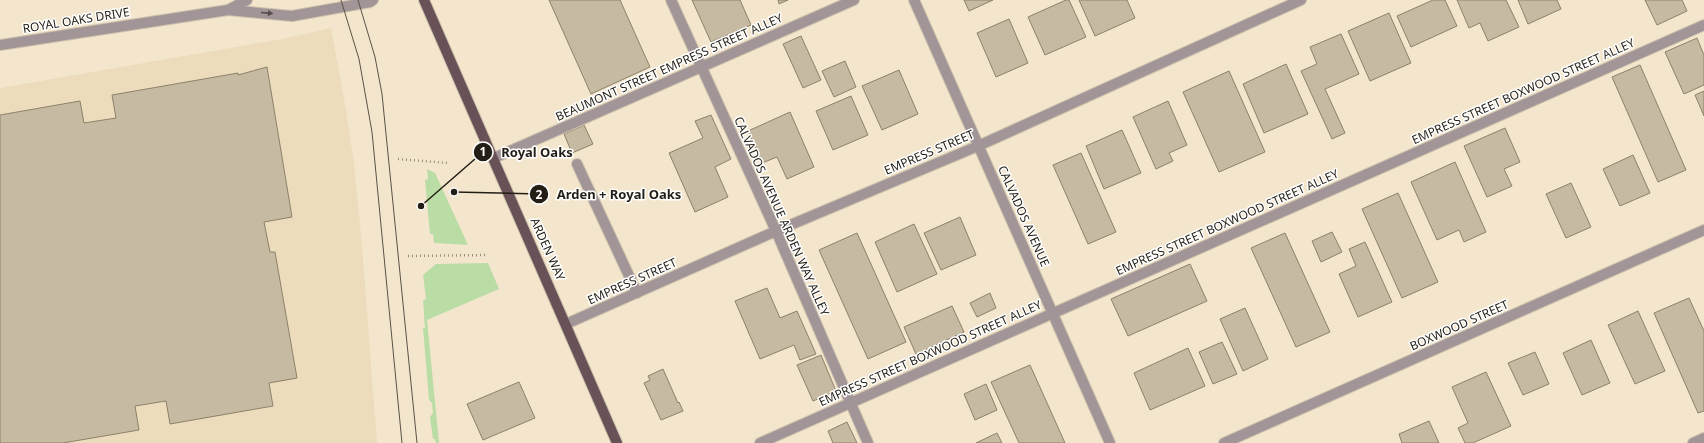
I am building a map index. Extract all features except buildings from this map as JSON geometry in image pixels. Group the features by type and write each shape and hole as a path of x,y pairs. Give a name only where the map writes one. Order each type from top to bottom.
{"main road":[{"name":"ARDEN WAY","path":"424,0 617,443"}],"street":[{"name":"ROYAL OAKS DRIVE","path":"228,10 247,0"},
{"name":"ROYAL OAKS DRIVE","path":"0,46 228,10 292,16 370,2 373,0"},
{"name":"CALVADOS AVENUE ARDEN WAY ALLEY","path":"671,0 776,232 868,443"},
{"name":"BEAUMONT STREET EMPRESS STREET ALLEY","path":"494,158 854,0"},
{"name":"CALVADOS AVENUE","path":"914,0 1110,443"},
{"name":"EMPRESS STREET","path":"566,324 978,146 1301,0"},
{"name":"EMPRESS STREET BOXWOOD STREET ALLEY","path":"760,443 1704,25"},
{"path":"577,164 637,293"},
{"name":"BOXWOOD STREET","path":"1224,443 1704,230"},
{"path":"1693,443 1704,438"}],"path":[{"path":"398,159 448,163"},
{"path":"408,256 488,255"}],"shaded area":[{"path":"331,28 354,163 362,245 377,443 0,443 0,88 287,38"}],"green space":[{"path":"427,169 435,173 468,245 434,243 433,234 430,234 425,180 428,179"},
{"path":"488,263 499,289 427,320 439,443 436,443 435,439 433,439 430,417 433,413 432,403 429,400 423,328 425,328 423,300 426,299 423,275 436,264"}],"tram line":[{"path":"341,0 359,59 372,132 402,443"},
{"path":"358,0 375,57 382,94 417,443"}],"place":[{"name":"Arden + Royal Oaks","path":"454,192"},
{"name":"Royal Oaks","path":"421,206"}]}
